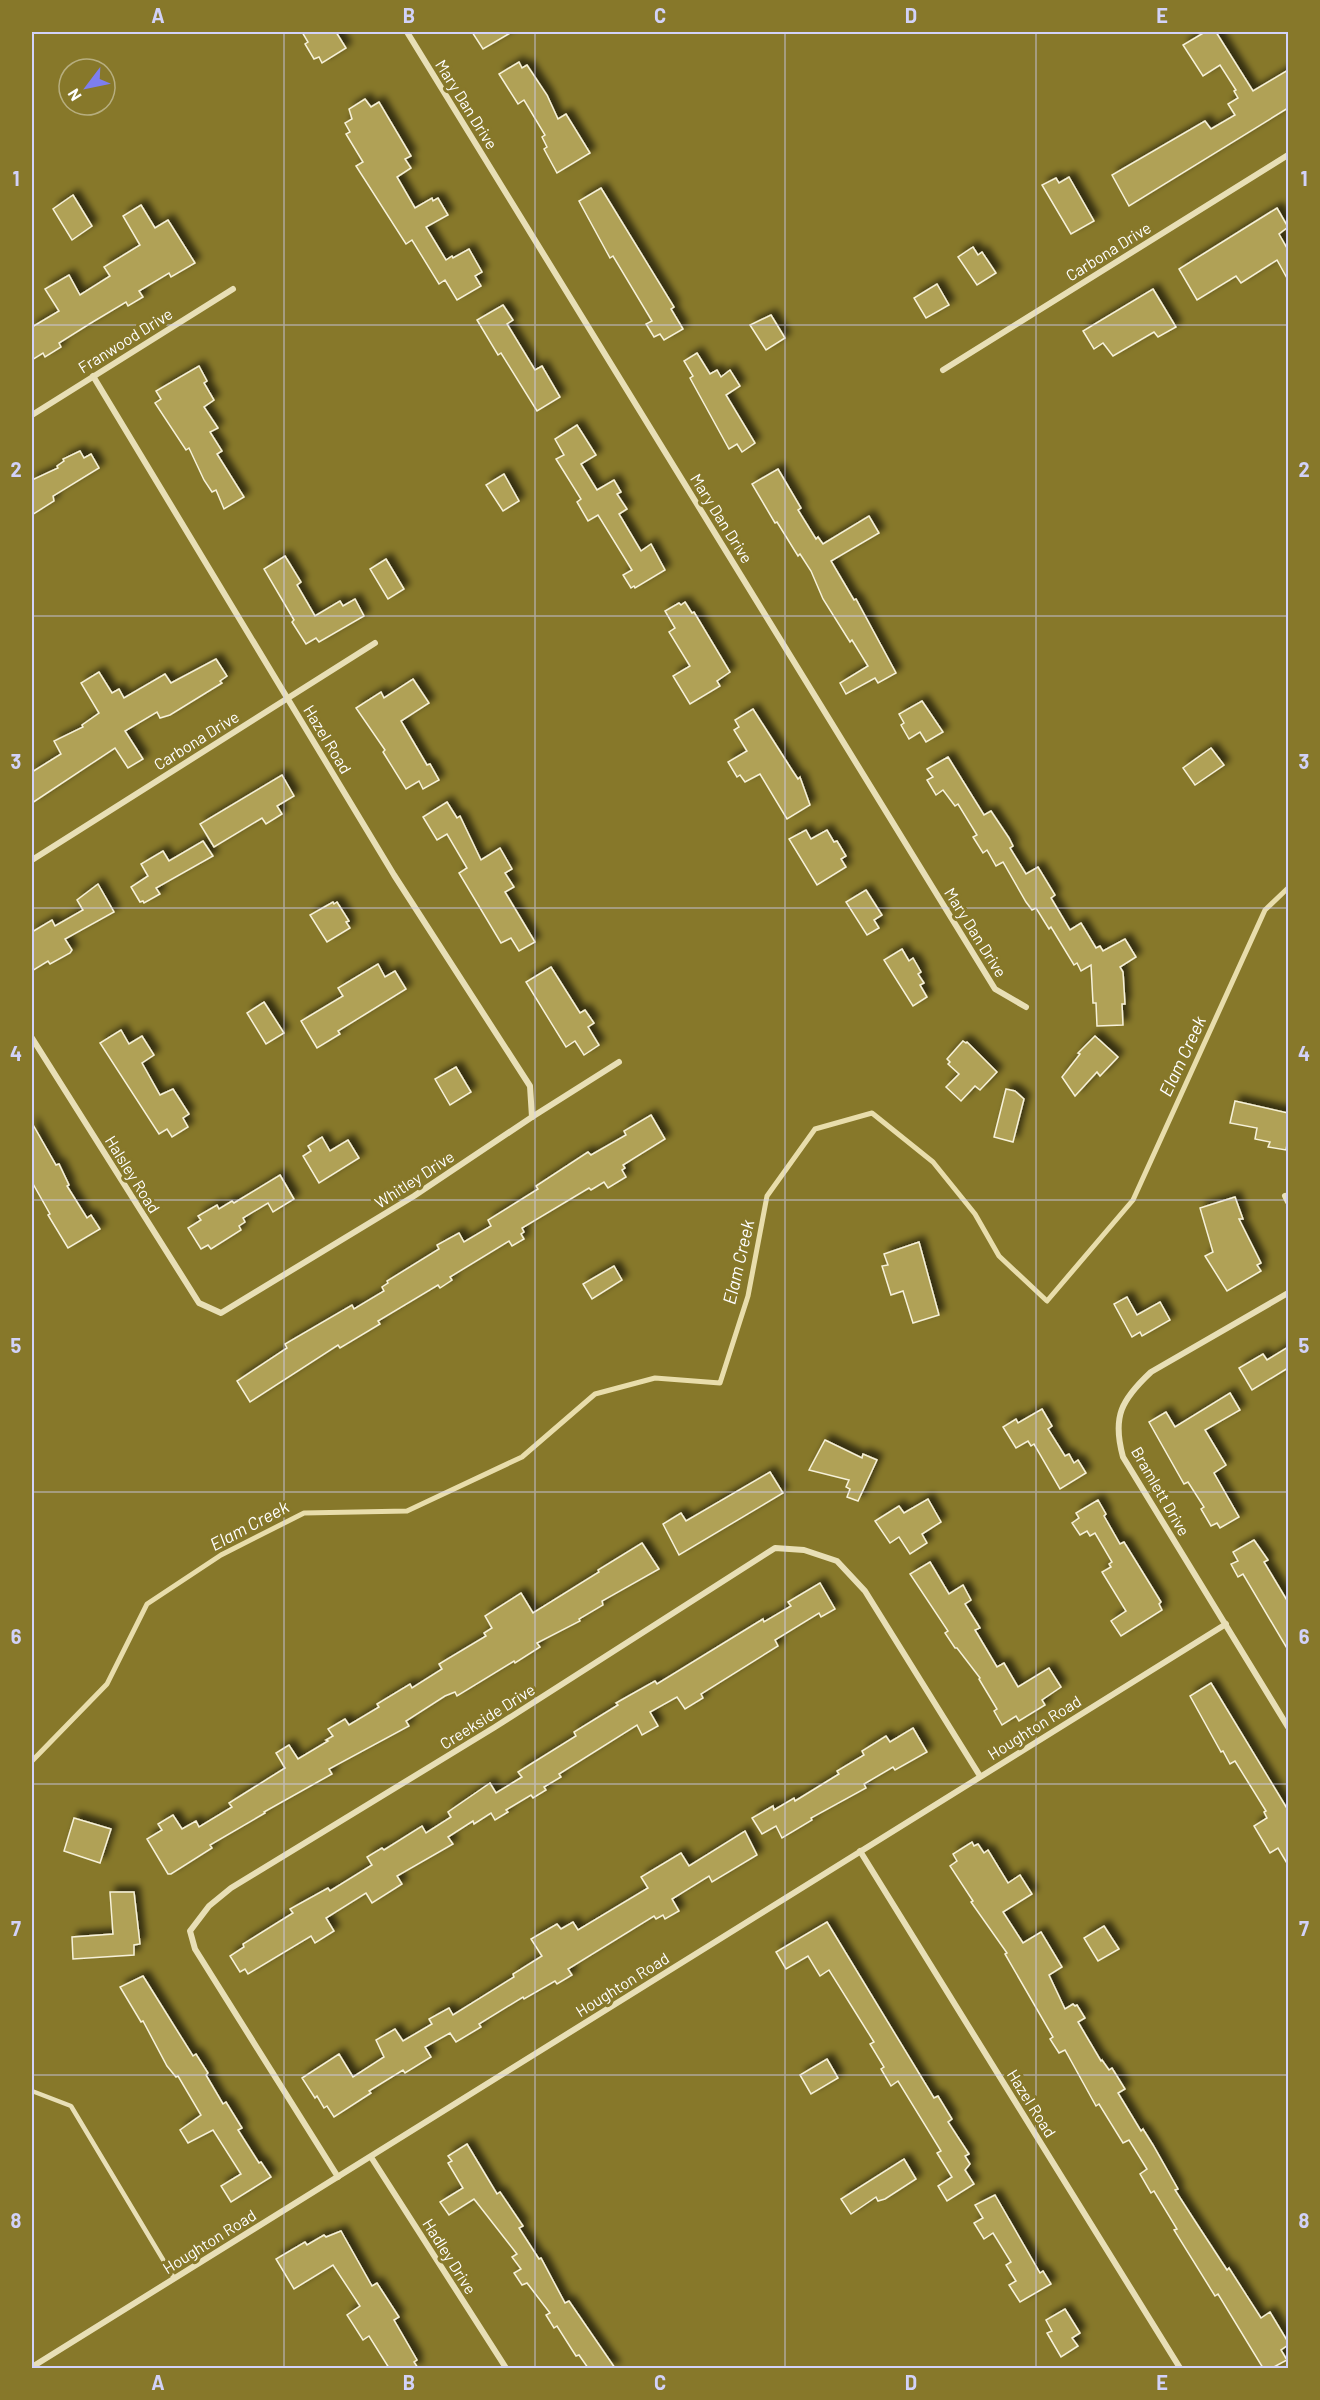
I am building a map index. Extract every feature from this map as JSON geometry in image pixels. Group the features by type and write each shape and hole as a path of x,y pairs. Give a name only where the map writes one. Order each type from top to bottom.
{"street":[{"name":"Mary Dan Drive","path":"407,32 995,989 1026,1007"},
{"name":"Carbona Drive","path":"943,370 1288,154"},
{"name":"Franwood Drive","path":"32,415 233,288"},
{"name":"Hazel Road","path":"93,376 394,875 530,1086 532,1117"},
{"name":"Carbona Drive","path":"32,860 375,643"},
{"name":"Halsley Road","path":"32,1038 199,1303 221,1313"},
{"name":"Whitley Drive","path":"221,1313 414,1196 619,1062"},
{"name":"Bramlett Drive","path":"1288,1293 1151,1372 1133,1389 1121,1411 1117,1435 1123,1457 1288,1726"},
{"name":"Creekside Drive","path":"338,2177 195,1949 190,1931 208,1906 231,1888 485,1734 775,1548 804,1550 837,1561 865,1591 980,1776"},
{"name":"Houghton Road","path":"32,2367 1226,1624"},
{"name":"Hazel Road","path":"860,1851 1180,2368"},
{"name":"Hadley Drive","path":"371,2157 506,2368"}],"lane":[{"path":"32,2091 71,2106 174,2278"}],"building":[{"path":"302,32 336,32 346,48 322,63 319,57 314,59 305,44 308,42"},
{"path":"472,32 512,32 483,49"},
{"path":"1205,32 1216,32 1253,91 1288,70 1288,108 1129,206 1112,175 1205,121 1211,129 1235,115 1228,104 1238,98 1234,91 1236,90 1220,65 1203,76 1183,45"},
{"path":"519,62 522,68 527,65 547,95 558,119 566,114 590,153 557,173 544,149 547,147 542,137 545,135 524,100 518,104 499,74"},
{"path":"365,99 371,107 379,102 411,156 405,159 411,168 397,177 415,208 432,198 433,201 438,198 448,215 426,227 446,260 469,249 482,272 475,276 481,286 457,300 445,280 439,284 412,240 406,244 356,166 363,162 346,134 350,132 345,123 352,119 349,109"},
{"path":"1069,177 1094,221 1071,234 1042,185 1056,178 1059,183"},
{"path":"601,188 674,307 671,309 683,329 664,340 660,334 654,337 646,324 652,321 613,256 610,258 579,201"},
{"path":"73,195 92,226 72,240 53,209"},
{"path":"141,205 155,228 168,220 195,263 171,277 169,273 139,291 143,297 128,306 126,302 59,343 61,347 45,357 43,353 32,360 32,327 59,311 45,289 69,275 80,295 110,276 104,267 140,245 123,216"},
{"path":"1277,208 1288,227 1279,234 1288,250 1288,280 1277,260 1241,283 1236,276 1197,300 1179,269"},
{"path":"973,247 978,255 982,252 996,273 977,285 958,257"},
{"path":"937,284 949,305 926,318 914,298"},
{"path":"1153,289 1176,327 1158,337 1154,332 1113,356 1103,343 1094,349 1083,331"},
{"path":"503,305 513,320 507,324 535,370 542,366 560,397 537,411 501,353 498,355 477,320"},
{"path":"771,315 785,338 766,350 750,325"},
{"path":"697,353 710,374 717,370 721,377 730,370 740,386 726,395 755,443 742,452 737,444 729,449 690,378 693,376 684,361"},
{"path":"199,366 207,381 204,383 214,400 204,407 218,428 210,432 222,451 217,454 244,497 224,509 216,490 212,492 204,480 189,448 186,450 155,403 161,399 156,391"},
{"path":"577,425 596,455 581,464 597,490 614,480 621,492 617,494 627,509 619,514 641,551 651,544 665,570 635,588 634,586 631,588 623,575 632,570 598,515 588,521 577,502 581,499 556,459 564,455 555,439"},
{"path":"80,451 84,458 91,454 99,468 53,496 54,501 32,515 32,480 58,468 57,466 64,461 63,459"},
{"path":"778,469 801,508 798,510 816,539 818,537 823,544 869,516 879,533 831,561 854,600 856,599 896,673 878,683 875,678 846,694 840,683 868,666 823,599 811,571 800,554 798,556 777,522 775,523 752,484"},
{"path":"504,474 519,501 503,511 486,485"},
{"path":"285,556 301,582 297,585 315,616 340,601 343,606 355,599 364,616 319,642 316,638 306,644 264,569"},
{"path":"386,559 404,589 388,599 370,569"},
{"path":"685,602 692,613 694,612 730,672 717,681 720,686 690,704 673,676 690,666 669,632 675,628 665,611"},
{"path":"216,659 227,676 220,681 222,683 170,715 160,718 157,712 125,731 143,759 128,768 115,748 32,803 32,772 61,754 54,741 83,727 82,725 99,713 81,683 99,672 112,693 119,689 124,698 165,674 171,683"},
{"path":"413,679 429,703 401,721 427,765 430,764 439,780 423,789 419,781 406,789 383,752 385,750 356,708 381,692 384,698"},
{"path":"922,701 943,732 926,742 920,732 909,739 901,725 904,723 899,714"},
{"path":"753,709 798,779 800,777 810,805 787,819 760,774 745,782 740,775 737,777 728,762 747,751 734,730 739,727 735,720"},
{"path":"1211,748 1224,765 1195,785 1183,768"},
{"path":"948,757 984,815 991,811 1009,838 1013,846 1010,848 1026,874 1038,867 1055,895 1051,898 1070,930 1081,923 1096,948 1100,946 1103,951 1125,939 1136,957 1120,967 1123,972 1125,1004 1122,1004 1123,1025 1097,1026 1091,965 1081,971 1077,963 1074,965 1051,927 1049,929 1036,908 1032,910 1026,902 1003,862 996,866 987,850 983,853 973,837 977,835 958,804 955,806 943,790 936,795 927,780 933,777 927,769"},
{"path":"282,775 294,796 277,806 282,814 266,824 262,818 214,847 200,824"},
{"path":"447,802 457,818 460,816 481,860 500,848 512,869 505,873 514,887 505,892 535,942 519,951 511,938 501,943 459,873 467,868 447,834 437,840 423,817"},
{"path":"806,830 811,839 827,830 846,856 841,859 846,867 817,885 789,839"},
{"path":"203,841 213,856 156,888 160,894 144,903 140,902 131,887 148,876 141,864 163,851 169,861"},
{"path":"98,884 114,912 65,939 72,950 70,953 50,964 48,961 32,971 32,932 52,920 55,926 83,910 77,900"},
{"path":"866,890 882,915 874,920 879,928 867,935 846,902"},
{"path":"333,902 334,904 337,902 349,921 346,922 350,928 327,942 310,915"},
{"path":"902,949 909,961 913,958 921,972 918,974 924,983 920,985 927,997 913,1006 884,960"},
{"path":"378,964 385,977 395,971 406,989 338,1031 340,1034 317,1048 301,1021 343,996 338,988"},
{"path":"551,967 580,1013 585,1010 594,1023 588,1027 599,1045 584,1055 575,1041 566,1047 526,982"},
{"path":"264,1002 284,1033 266,1044 247,1013"},
{"path":"121,1030 129,1044 142,1036 154,1055 142,1063 160,1095 173,1089 189,1114 183,1118 188,1127 172,1137 167,1129 159,1134 100,1043"},
{"path":"1095,1036 1118,1057 1100,1076 1097,1072 1075,1096 1062,1077 1080,1054 1078,1053"},
{"path":"963,1041 967,1042 997,1072 980,1090 975,1086 961,1101 946,1087 959,1074 948,1064 950,1062 947,1059"},
{"path":"456,1067 471,1092 450,1105 435,1079"},
{"path":"1006,1089 1015,1091 1024,1099 1013,1142 994,1137"},
{"path":"1235,1101 1288,1113 1286,1150 1268,1147 1270,1142 1255,1139 1257,1128 1230,1123"},
{"path":"651,1115 665,1139 623,1165 625,1168 622,1170 626,1177 608,1188 604,1182 591,1190 589,1188 522,1228 524,1232 521,1234 524,1239 512,1246 509,1241 450,1277 452,1280 440,1288 438,1285 378,1321 380,1324 340,1348 338,1345 250,1402 237,1381 287,1348 285,1344 352,1305 354,1309 384,1291 382,1287 388,1283 387,1281 439,1249 437,1245 459,1233 464,1242 491,1226 488,1220 538,1189 536,1186 588,1152 591,1155 626,1135 624,1131"},
{"path":"32,1123 56,1165 59,1164 69,1185 67,1186 87,1218 91,1215 100,1229 68,1248 32,1182"},
{"path":"322,1137 330,1151 348,1140 359,1158 319,1183 303,1156 311,1151 308,1146"},
{"path":"280,1175 294,1199 273,1212 268,1203 243,1218 245,1222 239,1226 241,1230 211,1249 208,1245 201,1249 188,1228 201,1220 198,1216 217,1205 219,1209 232,1201 234,1203"},
{"path":"1235,1197 1243,1219 1239,1219 1261,1263 1257,1265 1261,1271 1227,1291 1205,1256 1213,1252 1200,1208"},
{"path":"919,1242 939,1315 913,1323 903,1291 891,1295 882,1266 888,1265 884,1254"},
{"path":"614,1266 622,1280 592,1299 583,1284"},
{"path":"1127,1297 1137,1315 1160,1302 1170,1320 1142,1336 1140,1332 1132,1337 1114,1304"},
{"path":"1288,1347 1288,1368 1252,1390 1239,1368 1263,1354 1267,1360"},
{"path":"1230,1393 1240,1410 1205,1430 1226,1465 1214,1473 1239,1517 1220,1528 1217,1523 1211,1526 1201,1509 1204,1507 1188,1482 1184,1484 1149,1422 1166,1412 1175,1427"},
{"path":"1042,1409 1052,1426 1048,1429 1065,1456 1069,1454 1074,1463 1078,1460 1086,1473 1060,1489 1034,1444 1031,1446 1028,1441 1016,1448 1003,1427 1016,1419 1018,1423"},
{"path":"825,1440 862,1458 863,1454 877,1460 858,1501 847,1497 850,1489 846,1487 849,1480 809,1470"},
{"path":"770,1472 783,1493 679,1555 663,1524 681,1513 686,1521"},
{"path":"928,1499 941,1522 922,1534 927,1543 910,1554 899,1537 890,1543 875,1521 899,1506 904,1513"},
{"path":"1098,1500 1120,1544 1124,1542 1161,1602 1159,1604 1162,1610 1121,1636 1111,1621 1126,1611 1102,1572 1111,1567 1109,1564 1112,1562 1095,1533 1090,1536 1087,1531 1080,1535 1072,1523 1079,1518 1076,1513"},
{"path":"1254,1540 1268,1560 1264,1562 1288,1602 1288,1650 1243,1574 1238,1577 1231,1564 1238,1561 1233,1552"},
{"path":"642,1543 659,1569 602,1601 603,1605 579,1619 580,1621 537,1643 540,1647 515,1663 514,1661 457,1696 455,1692 445,1696 406,1721 409,1726 329,1769 332,1774 264,1812 210,1845 212,1848 168,1874 147,1839 162,1830 158,1824 173,1815 182,1829 196,1821 199,1827 232,1807 229,1803 285,1768 276,1753 289,1745 298,1759 333,1736 328,1729 345,1719 349,1725 379,1707 377,1704 410,1684 412,1688 442,1669 439,1664 486,1636 484,1633 492,1628 485,1616 521,1593 533,1613"},
{"path":"930,1562 949,1594 963,1585 971,1600 965,1604 980,1628 975,1630 997,1667 1004,1663 1018,1687 1049,1668 1061,1687 1042,1700 1045,1705 1019,1721 1016,1716 1002,1725 994,1711 997,1709 980,1678 955,1648 945,1633 948,1631 910,1574"},
{"path":"820,1583 835,1609 821,1617 819,1613 775,1640 778,1646 701,1694 703,1698 685,1709 677,1697 650,1712 658,1726 642,1735 637,1725 559,1774 561,1777 544,1787 546,1790 533,1798 531,1795 506,1810 508,1812 495,1820 491,1813 474,1824 473,1821 448,1837 453,1844 397,1876 402,1884 372,1903 366,1893 326,1918 334,1931 315,1943 311,1936 248,1974 245,1969 240,1972 230,1956 244,1947 243,1944 293,1913 290,1909 328,1888 330,1891 372,1865 367,1857 382,1848 384,1850 422,1826 426,1833 451,1817 448,1812 490,1783 496,1793 522,1777 518,1772 576,1736 574,1732 618,1705 616,1703 655,1681 657,1684 763,1619 764,1622 791,1606 788,1602"},
{"path":"1211,1683 1288,1810 1288,1865 1278,1848 1270,1853 1254,1826 1267,1818 1264,1812 1266,1811 1235,1761 1230,1764 1223,1751 1221,1752 1190,1696"},
{"path":"913,1728 927,1752 895,1770 893,1767 864,1784 866,1788 811,1818 812,1820 782,1838 776,1826 762,1834 752,1818 773,1806 774,1810 794,1798 795,1801 839,1774 837,1771 864,1755 862,1751 886,1736 890,1742"},
{"path":"74,1818 111,1829 100,1863 64,1851"},
{"path":"745,1831 757,1855 712,1882 709,1876 672,1899 679,1911 665,1919 663,1915 656,1919 654,1916 568,1969 572,1975 557,1984 555,1981 524,1999 523,1997 479,2024 481,2027 456,2042 450,2033 425,2047 431,2057 405,2073 403,2070 369,2091 371,2093 334,2117 327,2106 324,2108 317,2096 315,2098 302,2078 339,2054 353,2077 384,2057 376,2040 395,2029 403,2041 432,2024 429,2019 449,2008 453,2015 514,1977 513,1974 542,1956 531,1939 557,1924 561,1929 573,1922 578,1930 648,1888 641,1877 681,1853 689,1866"},
{"path":"972,1842 974,1846 978,1844 984,1853 988,1850 1008,1883 1020,1875 1032,1894 1003,1912 1023,1943 1041,1932 1062,1967 1049,1975 1065,2009 1073,2004 1077,2005 1085,2018 1078,2022 1101,2061 1109,2070 1112,2068 1125,2089 1118,2093 1141,2131 1143,2129 1153,2145 1178,2189 1175,2190 1261,2318 1270,2312 1288,2342 1288,2345 1281,2350 1287,2360 1272,2368 1263,2368 1218,2294 1215,2296 1174,2230 1177,2229 1154,2191 1151,2193 1140,2174 1147,2169 1129,2140 1123,2143 1099,2104 1096,2106 1065,2050 1059,2053 1050,2039 1053,2037 1005,1954 1007,1953 971,1902 973,1901 950,1866 957,1861 953,1854"},
{"path":"110,1892 134,1892 140,1944 134,1945 134,1955 73,1959 72,1937 113,1934"},
{"path":"827,1922 934,2098 938,2096 952,2119 948,2122 969,2154 965,2156 970,2164 965,2170 974,2184 947,2201 938,2186 952,2177 937,2153 941,2151 898,2081 891,2086 881,2069 884,2067 870,2044 874,2042 829,1970 820,1976 808,1956 786,1969 776,1952"},
{"path":"1104,1926 1119,1949 1098,1961 1084,1938"},
{"path":"143,1976 193,2056 196,2054 223,2104 226,2102 242,2128 238,2130 271,2177 231,2202 221,2186 241,2174 213,2130 188,2143 180,2130 201,2115 178,2076 176,2077 167,2066 143,2021 141,2022 120,1987"},
{"path":"827,2059 838,2078 811,2094 800,2075"},
{"path":"467,2144 497,2194 500,2192 523,2226 519,2228 539,2259 541,2258 565,2303 569,2301 615,2368 588,2368 579,2355 576,2356 557,2326 554,2328 546,2315 550,2313 527,2283 522,2285 514,2273 521,2269 512,2257 517,2254 474,2199 449,2215 440,2202 463,2188 448,2163 452,2161 448,2156"},
{"path":"904,2159 916,2179 885,2199 878,2201 876,2197 851,2214 841,2199"},
{"path":"995,2195 1040,2273 1043,2271 1051,2284 1020,2302 1009,2285 1016,2281 1006,2265 1011,2262 993,2233 984,2239 974,2223 983,2218 975,2205"},
{"path":"341,2231 372,2286 377,2283 399,2317 394,2320 417,2360 414,2362 418,2368 389,2368 369,2336 363,2340 347,2315 360,2306 333,2265 294,2289 276,2259 305,2242 307,2245 324,2235 326,2237"},
{"path":"1065,2309 1080,2333 1072,2338 1078,2346 1061,2357 1047,2333 1052,2331 1046,2320"}],"waterway":[{"name":"Elam Creek","path":"32,1761 107,1684 147,1604 221,1555 304,1513 407,1511 522,1457 595,1394 655,1378 720,1383 748,1296 767,1196 815,1129 872,1113 933,1162 975,1214 999,1256 1047,1301 1133,1200 1265,910 1288,888"}]}
